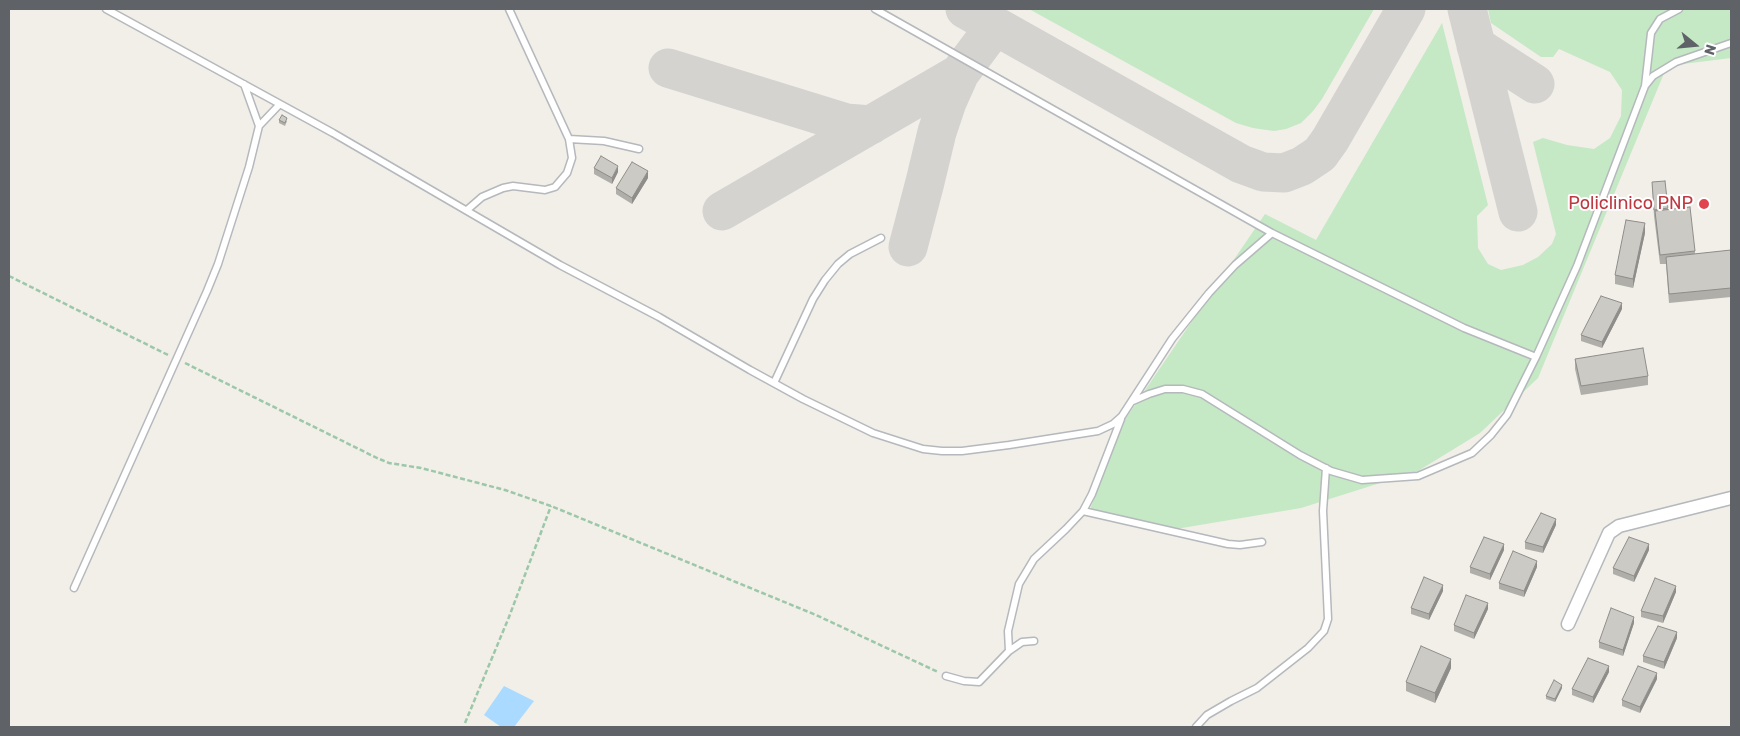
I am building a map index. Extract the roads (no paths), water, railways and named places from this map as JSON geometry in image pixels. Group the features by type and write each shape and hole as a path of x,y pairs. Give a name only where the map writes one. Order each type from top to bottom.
{"street":[{"path":"1568,624 1608,534 1619,526 1731,498"}],"lane":[{"path":"106,9 333,133 560,264 659,317 803,399 874,433 924,449 962,451 1009,445 1098,431 1113,424 1122,416 1132,402 1172,339 1209,293 1235,265 1272,233"},
{"path":"466,210 482,197 503,188 513,186 545,190 556,187 567,173 572,158 569,139 509,9"},
{"path":"875,9 1272,233 1464,328 1536,357"},
{"path":"1132,402 1165,390 1183,388 1202,394 1300,455 1326,468 1362,480 1418,476 1472,453 1491,435 1507,415 1536,357 1587,242 1645,86 1651,33 1660,19 1679,9"},
{"path":"1645,86 1653,76 1676,62 1731,43"},
{"path":"244,84 259,126"},
{"path":"74,588 207,292 218,264 249,167 259,126 280,104"},
{"path":"569,139 604,141 639,149"},
{"path":"774,383 813,300 825,280 838,264 850,254 881,238"},
{"path":"1009,651 1008,631 1019,584 1034,559 1082,511 1092,494 1122,416"},
{"path":"1196,727 1207,715 1257,688 1308,648 1324,631 1328,619 1323,511 1326,468"},
{"path":"1082,511 1228,544 1240,545 1262,542"},
{"path":"946,676 964,681 979,682 1009,651 1022,642 1034,640"}],"water":[{"path":"504,686 534,701 514,727 501,727 484,715"}],"place":[{"name":"Policlinico PNP","path":"1704,204"}]}
